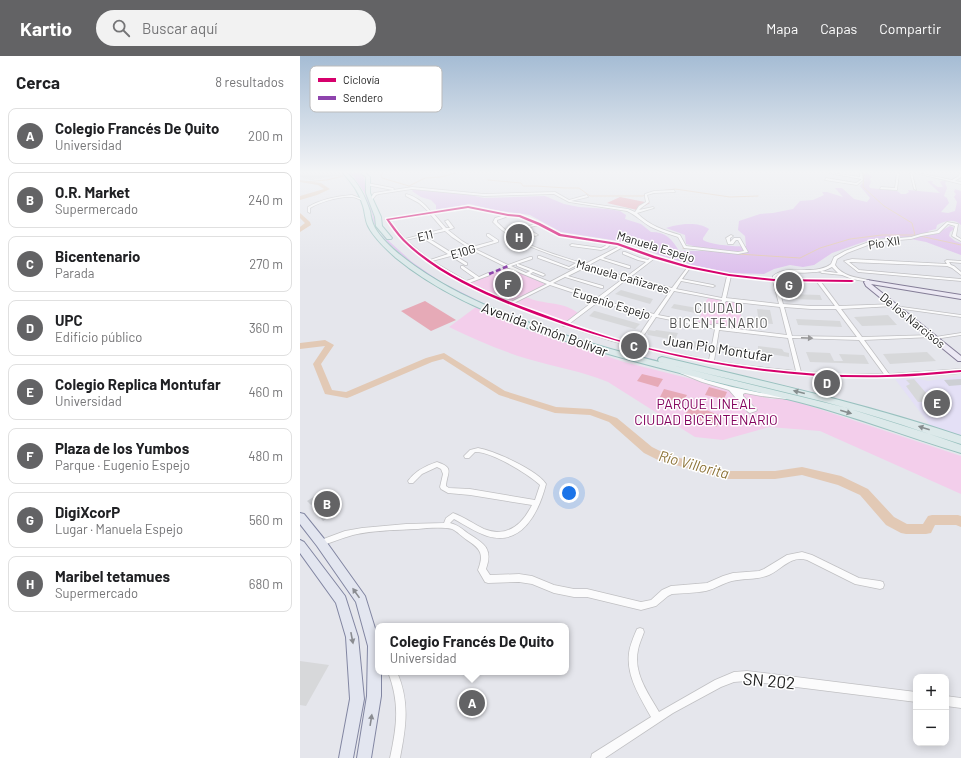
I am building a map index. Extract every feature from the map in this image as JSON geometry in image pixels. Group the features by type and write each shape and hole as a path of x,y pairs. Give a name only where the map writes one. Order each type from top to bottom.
{"highway":[{"name":"Avenida Simón Bolívar","path":"367,206 370,224 385,243 411,266 448,290 489,310 550,334 595,349 682,372 793,398 887,424 961,449"},
{"name":"Avenida Simón Bolívar","path":"370,206 379,226 392,241 414,261 458,288 497,307 556,330 630,352 801,392 894,418 961,440"}],"main road":[{"path":"300,517 321,543 361,600 375,645"},
{"path":"300,544 341,600 352,637 358,699 346,758"},
{"path":"364,758 374,696 375,672"}],"street":[{"path":"309,212 309,208 313,206"},
{"name":"Eugenio Espejo","path":"425,206 446,230 473,249 508,266 551,284 597,300 654,316 790,337 862,339 936,337 961,334"},
{"path":"603,206 635,212 652,208"},
{"path":"635,212 642,206"},
{"name":"Manuela Espejo","path":"388,219 466,207 519,216 560,235 625,245 654,257 689,267 729,275 774,280 819,282 852,281"},
{"path":"635,212 641,219 653,227 679,236 685,247 738,253 746,252 739,239 735,239 732,243 729,243 728,238 731,236"},
{"name":"Manuela Cañizares","path":"508,215 496,220 495,222 501,229 513,237 532,246 585,266 672,290 724,302 781,306 839,308 894,305"},
{"name":"Juan Pio Montufar","path":"388,219 404,240 429,261 465,283 510,304 565,325 634,346 711,362 799,372 888,376 961,372"},
{"path":"446,230 453,228 447,221"},
{"name":"Pío XII","path":"833,265 835,258 853,249 876,241 911,238 938,232 947,223 957,225 954,236 961,240"},
{"path":"536,235 523,228 539,224"},
{"name":"E11","path":"404,240 446,230"},
{"name":"E10G","path":"429,261 497,241 488,235"},
{"path":"427,239 466,264"},
{"path":"572,245 601,249 606,248 610,243"},
{"path":"510,304 625,245"},
{"path":"624,253 639,260 648,261"},
{"path":"539,257 569,268 579,263"},
{"path":"565,325 654,257"},
{"path":"508,266 531,258"},
{"path":"600,258 629,266"},
{"path":"961,274 949,265 852,260 846,261 858,271 961,280"},
{"path":"949,265 947,261 961,262"},
{"path":"518,265 543,275"},
{"path":"819,272 833,265 836,270 845,275"},
{"path":"634,346 689,267"},
{"path":"462,268 478,278"},
{"path":"527,274 533,271"},
{"path":"799,372 774,280 776,275 782,273 819,272 845,275 867,282 961,297"},
{"path":"465,283 489,274"},
{"path":"724,302 729,275"},
{"path":"566,276 602,287"},
{"path":"680,280 713,286"},
{"path":"819,282 888,376"},
{"name":"De los Narcisos","path":"867,282 868,285 961,355"},
{"name":"De los Narcisos","path":"881,284 876,285 876,287 903,308 961,359"},
{"path":"903,308 961,316"},
{"path":"711,362 718,326"},
{"path":"682,372 697,380 730,388 771,397 793,398"},
{"path":"730,388 750,411 754,410 740,396 741,393 746,391"},
{"path":"446,526 448,520 453,516 491,534 503,536 524,524 534,511 543,484 536,478 486,452 476,450 470,452 467,456"},
{"path":"411,481 416,475 437,464 444,467 447,473 443,487 448,490 470,492 536,503"},
{"path":"321,543 355,532 413,526 454,527 476,542 484,551 487,557 482,570 488,579 519,578 532,580 554,589 574,593 587,593 641,606 652,603 671,590 707,587 728,578 759,575 796,555 809,557 858,580 880,585"},
{"path":"640,632 633,655 634,670 637,680 657,718"},
{"path":"393,675 401,698 402,715 400,737 395,758"},
{"name":"SN 202","path":"596,758 657,718 718,683 739,676 913,697"},
{"path":"949,701 961,703"}],"shaded area":[{"path":"369,206 370,206 376,224 390,242 412,262 441,282 487,305 539,326 608,348 848,407 961,443 961,445 622,353 552,332 485,306 440,283 410,262 388,243 374,224"},
{"path":"436,206 461,206 436,211"},
{"path":"477,206 573,206 620,211 626,215 625,219 641,224 651,232 661,233 668,237 679,251 711,251 686,244 685,235 666,228 682,224 704,226 709,229 703,238 703,240 707,242 724,245 746,246 745,236 738,230 739,221 760,214 793,209 796,206 947,206 941,212 948,213 955,211 956,206 961,206 961,225 955,221 946,221 937,225 936,229 928,231 933,235 950,226 953,227 954,229 950,232 949,236 955,241 961,243 961,255 926,242 901,237 872,239 832,253 814,265 803,267 790,265 774,269 764,274 730,273 692,265 659,255 631,243 561,232 530,215 493,210"},
{"path":"621,290 653,299 650,304 615,294"},
{"path":"788,294 820,295 822,300 790,299"},
{"path":"674,304 703,309 700,314 671,308"},
{"path":"757,309 770,310 773,324 759,323"},
{"path":"594,311 640,324 635,329 589,316"},
{"path":"888,315 897,325 862,326 854,317"},
{"path":"796,319 840,321 842,327 798,325"},
{"path":"648,330 678,333 675,340 648,335"},
{"path":"682,339 710,344 708,350 679,345"},
{"path":"721,345 750,349 749,356 719,352 719,350 716,350 717,347 720,347"},
{"path":"758,346 782,349 784,352 789,353 789,357 758,352"},
{"path":"806,352 830,353 834,361 843,361 839,354 864,355 869,364 810,362"},
{"path":"927,352 936,361 890,364 883,354"},
{"path":"961,376 961,436 930,425 895,379 915,378 928,381"},
{"path":"914,379 933,401 918,402 906,386 910,384 906,380"},
{"path":"300,661 329,665 306,706 300,705"}],"green space":[{"path":"619,206 645,206 637,210"},
{"path":"508,267 547,285 511,302 469,283"},
{"path":"526,297 566,307 578,313 565,322 514,303"},
{"path":"708,298 741,303 741,329 714,324 697,323 705,306 703,306"},
{"path":"425,301 456,320 431,331 401,311"},
{"name":"PARQUE LINEAL CIUDAD BICENTENARIO","path":"476,307 528,330 624,362 771,399 785,399 804,404 961,456 961,494 820,431 769,427 723,440 695,437 608,382 578,372 518,356 449,327"},
{"path":"642,374 663,379 658,387 637,381"},
{"path":"709,387 727,392 724,399 705,395"},
{"path":"664,389 687,395 682,403 660,397"},
{"path":"693,405 724,417 716,427 685,414"}],"building":[{"path":"961,379 961,385 949,386 944,380"},
{"path":"323,491 337,508 332,511 334,514 323,521 317,514 324,510 317,501 311,505 307,501"}],"waterway":[{"path":"738,254 800,258 820,248 850,239 882,235 915,235 912,223 884,206"},
{"name":"Río Villorita","path":"300,215 308,223 308,225 300,230"},
{"path":"920,236 961,245"},
{"path":"683,248 724,252"},
{"name":"Río Villorita","path":"300,346 325,343 330,345 317,364 328,392 347,395 429,360 444,356 502,393 555,410 591,412 613,420 648,450 662,457 725,475 775,475 802,471 841,481 864,492 890,521 906,529 926,529 932,520 958,520 961,522"}],"marked path":[{"path":"489,274 508,266"}],"cycle path":[{"path":"852,281 774,280 729,275 689,267 654,257 618,244 560,235 519,216 468,207 387,219 401,237 420,254 434,264 479,290 570,326 614,340 704,361 795,373 841,376 887,376 961,371"}],"place":[{"name":"Maribel tetamues","path":"519,237"},
{"name":"Plaza de los Yumbos","path":"508,284"},
{"name":"DigiXcorP","path":"789,285"},
{"name":"Bicentenario","path":"634,346"},
{"name":"UPC","path":"827,383"},
{"name":"Colegio Replica Montufar","path":"937,403"},
{"name":"O.R. Market","path":"327,504"},
{"name":"Colegio Francés De Quito","path":"472,703"}],"district":[{"name":"CIUDAD BICENTENARIO","path":"719,316"}]}
